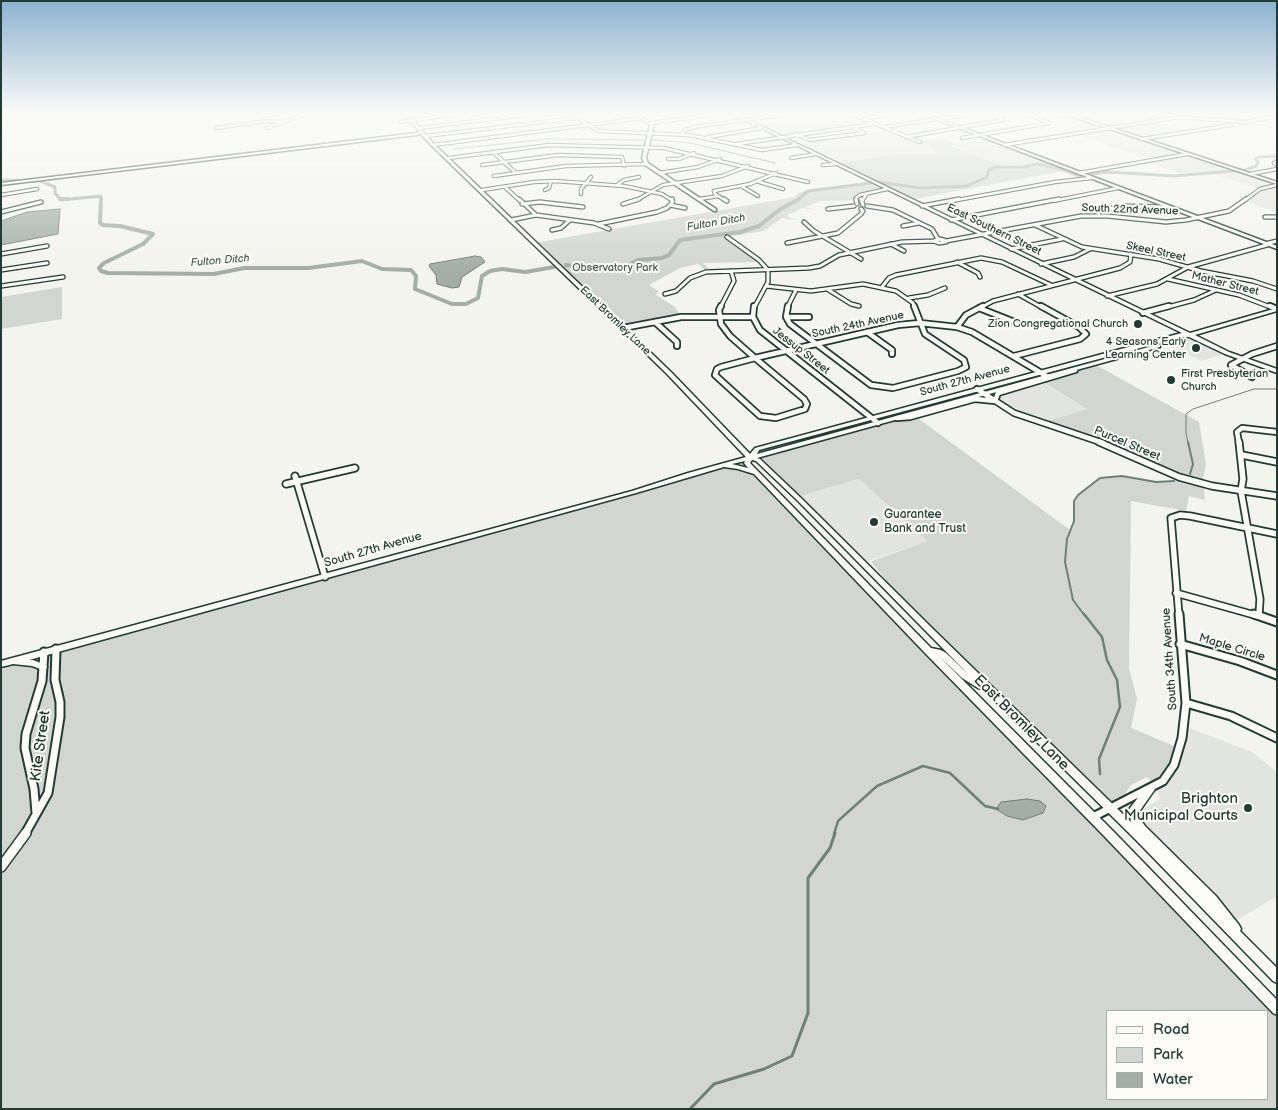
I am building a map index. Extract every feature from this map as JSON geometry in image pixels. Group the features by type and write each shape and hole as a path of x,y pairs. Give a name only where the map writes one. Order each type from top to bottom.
{"main road":[{"path":"1,184 144,167"},
{"name":"East Bromley Lane","path":"457,167 623,328 750,457 758,460 800,500 1277,977"},
{"path":"650,167 715,210"},
{"name":"East Southern Street","path":"841,167 1242,360 1277,371"},
{"path":"1061,167 1277,248"},
{"path":"1227,167 1277,184"},
{"name":"South 27th Avenue","path":"750,457 757,449 1172,337 1190,335 1277,309"},
{"path":"1163,322 1176,332 1172,337"},
{"name":"South 27th Avenue","path":"5,663 634,492 718,466 1077,369 1187,338 1190,335"},
{"name":"East Bromley Lane","path":"750,457 748,463 757,473 928,651 1093,817 1277,1009"},
{"path":"718,466 739,467 757,473"},
{"path":"928,651 938,652 943,655 966,676 1004,704"},
{"path":"5,663 30,663 43,667"},
{"path":"1150,789 1134,811 1141,829 1212,900 1263,964"}],"street":[{"path":"509,167 516,173"},
{"path":"494,176 564,167"},
{"path":"659,173 700,167"},
{"path":"623,204 640,199 660,186 722,176 746,167"},
{"path":"751,167 808,182"},
{"path":"922,206 1128,167"},
{"path":"1250,174 1277,167"},
{"path":"727,201 712,191 741,186 776,173"},
{"path":"581,194 580,189 590,177"},
{"path":"617,185 624,180 639,177"},
{"path":"482,190 551,181 617,185 670,197 673,202 670,206"},
{"path":"546,190 549,188 551,181"},
{"path":"756,181 783,189"},
{"name":"South 22nd Avenue","path":"946,241 983,236 1078,217 1099,216 1166,222 1197,218 1229,211 1260,189 1277,184"},
{"path":"741,186 758,196"},
{"path":"505,187 536,215"},
{"path":"951,220 1118,188"},
{"path":"1,195 37,190"},
{"path":"856,205 855,200 858,196 889,190"},
{"path":"787,243 842,230 863,211 864,207 860,200 863,197 889,190"},
{"path":"698,199 719,196"},
{"path":"1,212 41,202"},
{"path":"522,204 542,202 583,207"},
{"path":"828,209 856,205 893,210 932,229 938,239"},
{"path":"599,224 652,213 670,206 685,208"},
{"path":"1099,216 1098,211 1123,206 1166,207"},
{"path":"511,220 536,215 599,224 609,229"},
{"path":"552,230 563,227 570,220"},
{"path":"804,222 822,236 861,259"},
{"path":"902,226 920,223"},
{"name":"Skeel Street","path":"1035,225 1062,239 1090,249 1158,259 1277,289"},
{"path":"623,328 681,317 753,317 753,309 769,278 768,270 759,260 727,237"},
{"path":"934,241 938,239 946,241"},
{"path":"1011,249 1062,239"},
{"path":"665,294 676,291 686,280 697,275 731,271 815,268 834,256 850,252 891,244 934,241 942,243 946,241"},
{"path":"1107,296 1157,284 1188,267 1277,241"},
{"path":"891,244 904,251"},
{"path":"1,254 47,246"},
{"path":"1041,264 1078,255 1090,249"},
{"path":"957,328 964,316 996,300 1120,268 1130,262 1131,254"},
{"path":"882,287 889,278 896,275 974,258 989,258 1005,262 1051,285"},
{"path":"957,262 978,273 980,277"},
{"path":"1,270 48,263"},
{"path":"731,271 734,281 720,306 719,316 727,334 804,399 807,407 813,408"},
{"path":"1,286 63,277"},
{"name":"Mather Street","path":"1168,279 1244,296 1277,309"},
{"path":"766,286 796,290 828,289 857,284 882,287 900,293 909,298 922,329 930,338 964,360 965,368 898,387 882,388 868,383 793,327 786,317 786,310 796,290"},
{"path":"909,298 927,296 945,288"},
{"path":"828,289 851,304 859,306"},
{"path":"1143,313 1202,298 1216,290"},
{"path":"1018,294 1080,327 1086,334 1092,335"},
{"path":"979,308 1017,323"},
{"name":"Jessup Street","path":"753,317 760,330 878,423"},
{"path":"786,317 810,317"},
{"path":"655,322 677,342 677,346"},
{"name":"South 24th Avenue","path":"807,407 797,413 765,419 754,412 718,379 713,372 721,367 755,358 898,325 920,323 957,328 979,335 1048,377"},
{"path":"867,332 892,350 892,354"},
{"path":"1014,356 1080,339 1086,334"},
{"path":"1252,377 1231,365 1277,346"},
{"path":"897,418 910,417 975,399 995,401 996,396 1000,392 1060,376 1077,369"},
{"name":"Purcel Street","path":"977,389 1022,416 1116,448 1182,478 1241,491 1277,496"},
{"path":"1259,615 1260,599 1241,491 1243,479 1242,455 1237,430 1252,428 1277,432"},
{"path":"1242,455 1277,462"},
{"path":"286,484 296,479 355,468"},
{"path":"296,479 325,577"},
{"name":"South 34th Avenue","path":"1093,817 1163,781 1174,765 1184,726 1186,703 1170,520 1176,516 1191,516 1249,528"},
{"path":"1249,528 1277,534"},
{"path":"1176,593 1259,615 1277,622"},
{"name":"Maple Circle","path":"1180,644 1240,661 1277,675"},
{"name":"Kite Street","path":"1,868 22,838 36,813 46,801 60,717 60,702 55,680 56,649"},
{"name":"Kite Street","path":"36,813 34,789 25,748 28,726 41,687 44,652"},
{"path":"1186,703 1231,716 1277,738"}],"shaded area":[{"path":"1161,167 1228,167 1277,183 1277,212 1244,201 1259,189 1205,171 1181,174"},
{"name":"4 Seasons Early Learning Center","path":"1190,335 1228,353 1201,361 1167,343 1187,338"},
{"path":"1042,381 1087,409 1041,423 1014,413 996,399 995,396"},
{"path":"859,479 929,541 862,563 796,497"},
{"path":"1184,726 1252,752 1277,772 1277,896 1227,926 1110,808 1119,803 1142,810 1160,799 1156,786 1163,781"}],"green space":[{"name":"Observatory Park","path":"841,167 1061,167 1069,170 909,200 887,189 862,194 855,200 820,201 805,207 816,210 802,208 786,216 796,220 782,218 764,231 727,237 762,262 703,263 709,269 705,270 698,264 680,268 649,285 659,291 656,295 675,307 681,317 623,328 534,243 795,197 803,191 871,182"},
{"path":"62,287 62,319 1,329 1,297"},
{"path":"1094,364 1199,422 1206,464 1203,479 1205,500 1189,496 1186,511 1131,501 1129,669 1137,699 1131,728 1179,748 1174,765 1156,786 1147,777 1131,785 1119,803 1110,808 899,600 890,585 872,563 872,561 928,541 859,479 796,497 758,460 750,458 747,465 1277,1009 1277,1109 1,1109 1,664 436,547 736,461 897,418 915,416 1070,530 1074,521 1074,501 1078,495 1100,478 1122,476 1156,482 1174,481 1181,478 1116,448 1041,423 1087,409 1042,381"}],"water":[{"path":"60,209 58,234 1,245 1,221 27,212"},
{"path":"475,256 481,257 485,262 462,277 459,287 452,288 437,284 436,275 429,266 430,264"},
{"path":"1027,799 1040,801 1046,806 1043,813 1023,820 1007,816 996,809 1001,802"}],"waterway":[{"name":"Fulton Ditch","path":"878,182 920,188 967,186 987,177 989,170 996,167 1026,167"},
{"name":"Fulton Ditch","path":"1052,167 1079,176 1108,172 1174,176 1245,170 1254,167"},
{"name":"Fulton Ditch","path":"1,180 40,181 55,187 55,193 60,199"},
{"name":"Fulton Ditch","path":"797,200 808,191 871,183"},
{"name":"Fulton Ditch","path":"60,199 101,196 101,199"},
{"name":"Fulton Ditch","path":"60,199 68,199"},
{"name":"Fulton Ditch","path":"101,199 100,223 153,234 143,244 104,263 99,268 101,271 108,273 214,274 244,268 308,268 362,261 382,269 411,270 416,276 415,289 452,304 466,304 478,298 482,276 490,271 502,269 525,272 554,267"},
{"name":"Fulton Ditch","path":"566,265 609,270 622,269 638,260 662,258 669,255 680,240 740,232 759,226 779,210 797,200"},
{"path":"1188,443 1186,414 1193,409 1254,389 1277,389"},
{"path":"1188,442 1193,464 1190,474"},
{"path":"1085,616 1073,600 1065,562 1067,539 1074,521 1074,501 1078,495 1100,478 1122,476 1156,482 1174,481"},
{"path":"1084,614 1102,637 1107,660 1117,680 1120,707 1099,759 1100,774"},
{"path":"834,834 838,821 877,786 923,766 950,773 985,806 998,809"},
{"path":"690,1109 714,1084 764,1069 792,1056 808,1013 808,878 830,848 835,833"}],"place":[{"name":"Zion Congregational Church","path":"1138,324"},
{"name":"4 Seasons Early Learning Center","path":"1196,348"},
{"name":"First Presbyterian Church","path":"1171,380"},
{"name":"Guarantee Bank and Trust","path":"874,522"},
{"name":"Brighton Municipal Courts","path":"1248,808"}]}
